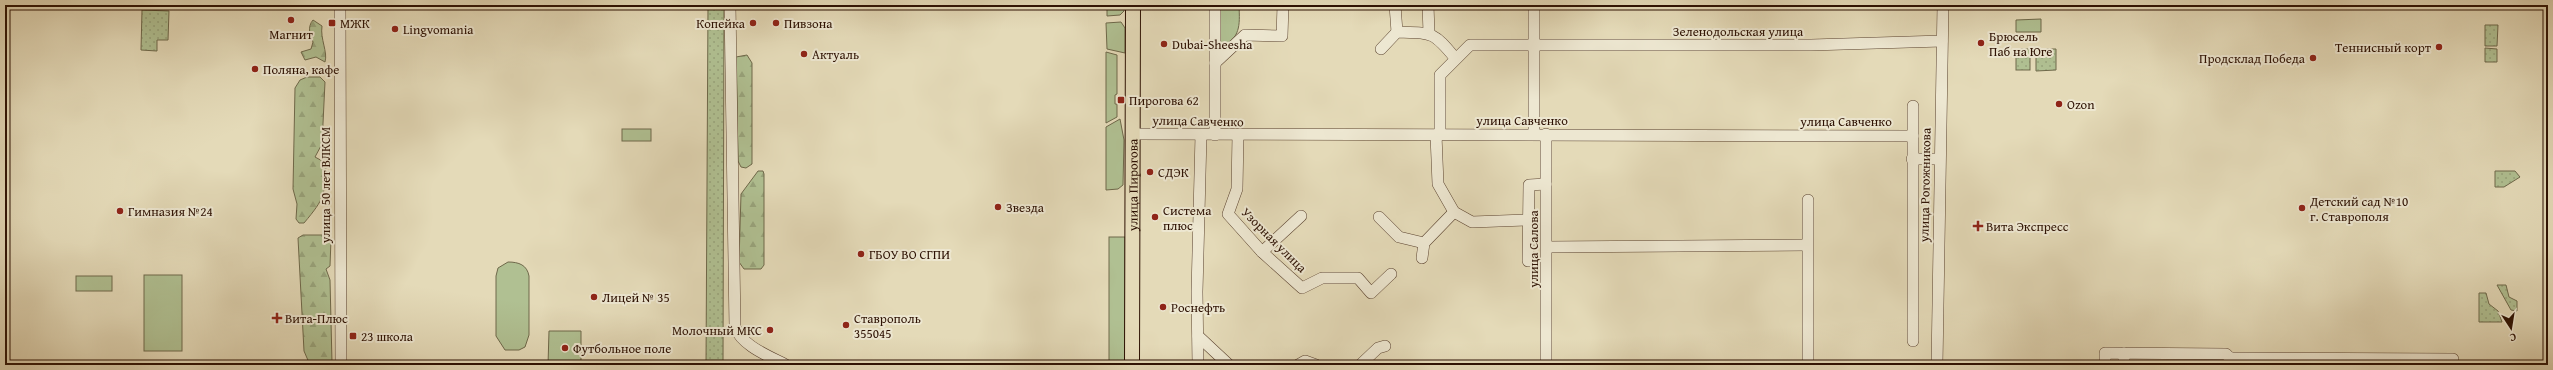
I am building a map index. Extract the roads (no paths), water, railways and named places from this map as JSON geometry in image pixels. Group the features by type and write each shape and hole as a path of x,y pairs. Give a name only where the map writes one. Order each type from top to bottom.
{"main road":[{"name":"улица Пирогова","path":"1132,365 1133,5"}],"street":[{"name":"улица 50 лет ВЛКСМ","path":"340,5 340,365"},
{"path":"730,5 735,327 738,335 746,343 786,365"},
{"path":"1215,5 1215,135"},
{"path":"1215,63 1245,35 1282,36 1283,5"},
{"path":"1381,49 1397,32 1395,5"},
{"path":"1428,5 1429,33"},
{"path":"1534,5 1534,134"},
{"name":"улица Рогожникова","path":"1937,365 1942,5"},
{"path":"1397,32 1429,33 1438,38 1455,58"},
{"name":"Зеленодольская улица","path":"1438,135 1440,75 1455,58 1470,45 1811,45 1942,41"},
{"path":"1913,106 1913,341"},
{"name":"улица Савченко","path":"1132,134 1913,136"},
{"name":"улица Салова","path":"1546,134 1546,365"},
{"path":"1198,365 1201,135"},
{"name":"Узорная улица","path":"1238,135 1237,189 1228,214 1262,252 1302,288 1322,278 1358,278 1371,293 1391,274"},
{"path":"1438,135 1438,184 1454,212 1472,222 1528,220"},
{"path":"1912,159 1939,159"},
{"path":"1528,261 1529,185 1546,184"},
{"path":"1808,200 1808,365"},
{"path":"1422,258 1424,243 1454,212"},
{"path":"1262,252 1301,216"},
{"path":"1379,217 1399,237 1424,243"},
{"path":"1547,247 1807,245"},
{"path":"1198,336 1230,365"},
{"path":"1360,365 1378,348 1385,346"},
{"path":"2105,365 2105,352 2226,354 2230,361 2453,360"},
{"path":"2124,353 2124,365"},
{"path":"1298,365 1305,361 1316,365"}],"place":[{"name":"Магнит","path":"291,20"},
{"name":"МЖК","path":"332,23"},
{"name":"Копейка","path":"753,23"},
{"name":"Пивзона","path":"776,23"},
{"name":"Lingvomania","path":"395,29"},
{"name":"Брюсель Паб на Юге","path":"1981,43"},
{"name":"Dubai-Sheesha","path":"1164,44"},
{"name":"Теннисный корт","path":"2439,47"},
{"name":"Актуаль","path":"804,54"},
{"name":"Продсклад Победа","path":"2313,58"},
{"name":"Поляна, кафе","path":"255,69"},
{"name":"Пирогова 62","path":"1121,100"},
{"name":"Ozon","path":"2059,104"},
{"name":"СДЭК","path":"1150,172"},
{"name":"Звезда","path":"998,207"},
{"name":"Детский сад №10 г. Ставрополя","path":"2302,208"},
{"name":"Гимназия №24","path":"120,211"},
{"name":"Система плюс","path":"1155,217"},
{"name":"Вита Экспресс","path":"1978,226"},
{"name":"ГБОУ ВО СГПИ","path":"861,254"},
{"name":"Лицей № 35","path":"594,297"},
{"name":"Роснефть","path":"1163,307"},
{"name":"Вита-Плюс","path":"277,318"},
{"name":"Ставрополь 355045","path":"846,325"},
{"name":"Молочный МКС","path":"770,330"},
{"name":"23 школа","path":"353,336"},
{"name":"Футбольное поле","path":"565,348"}]}
